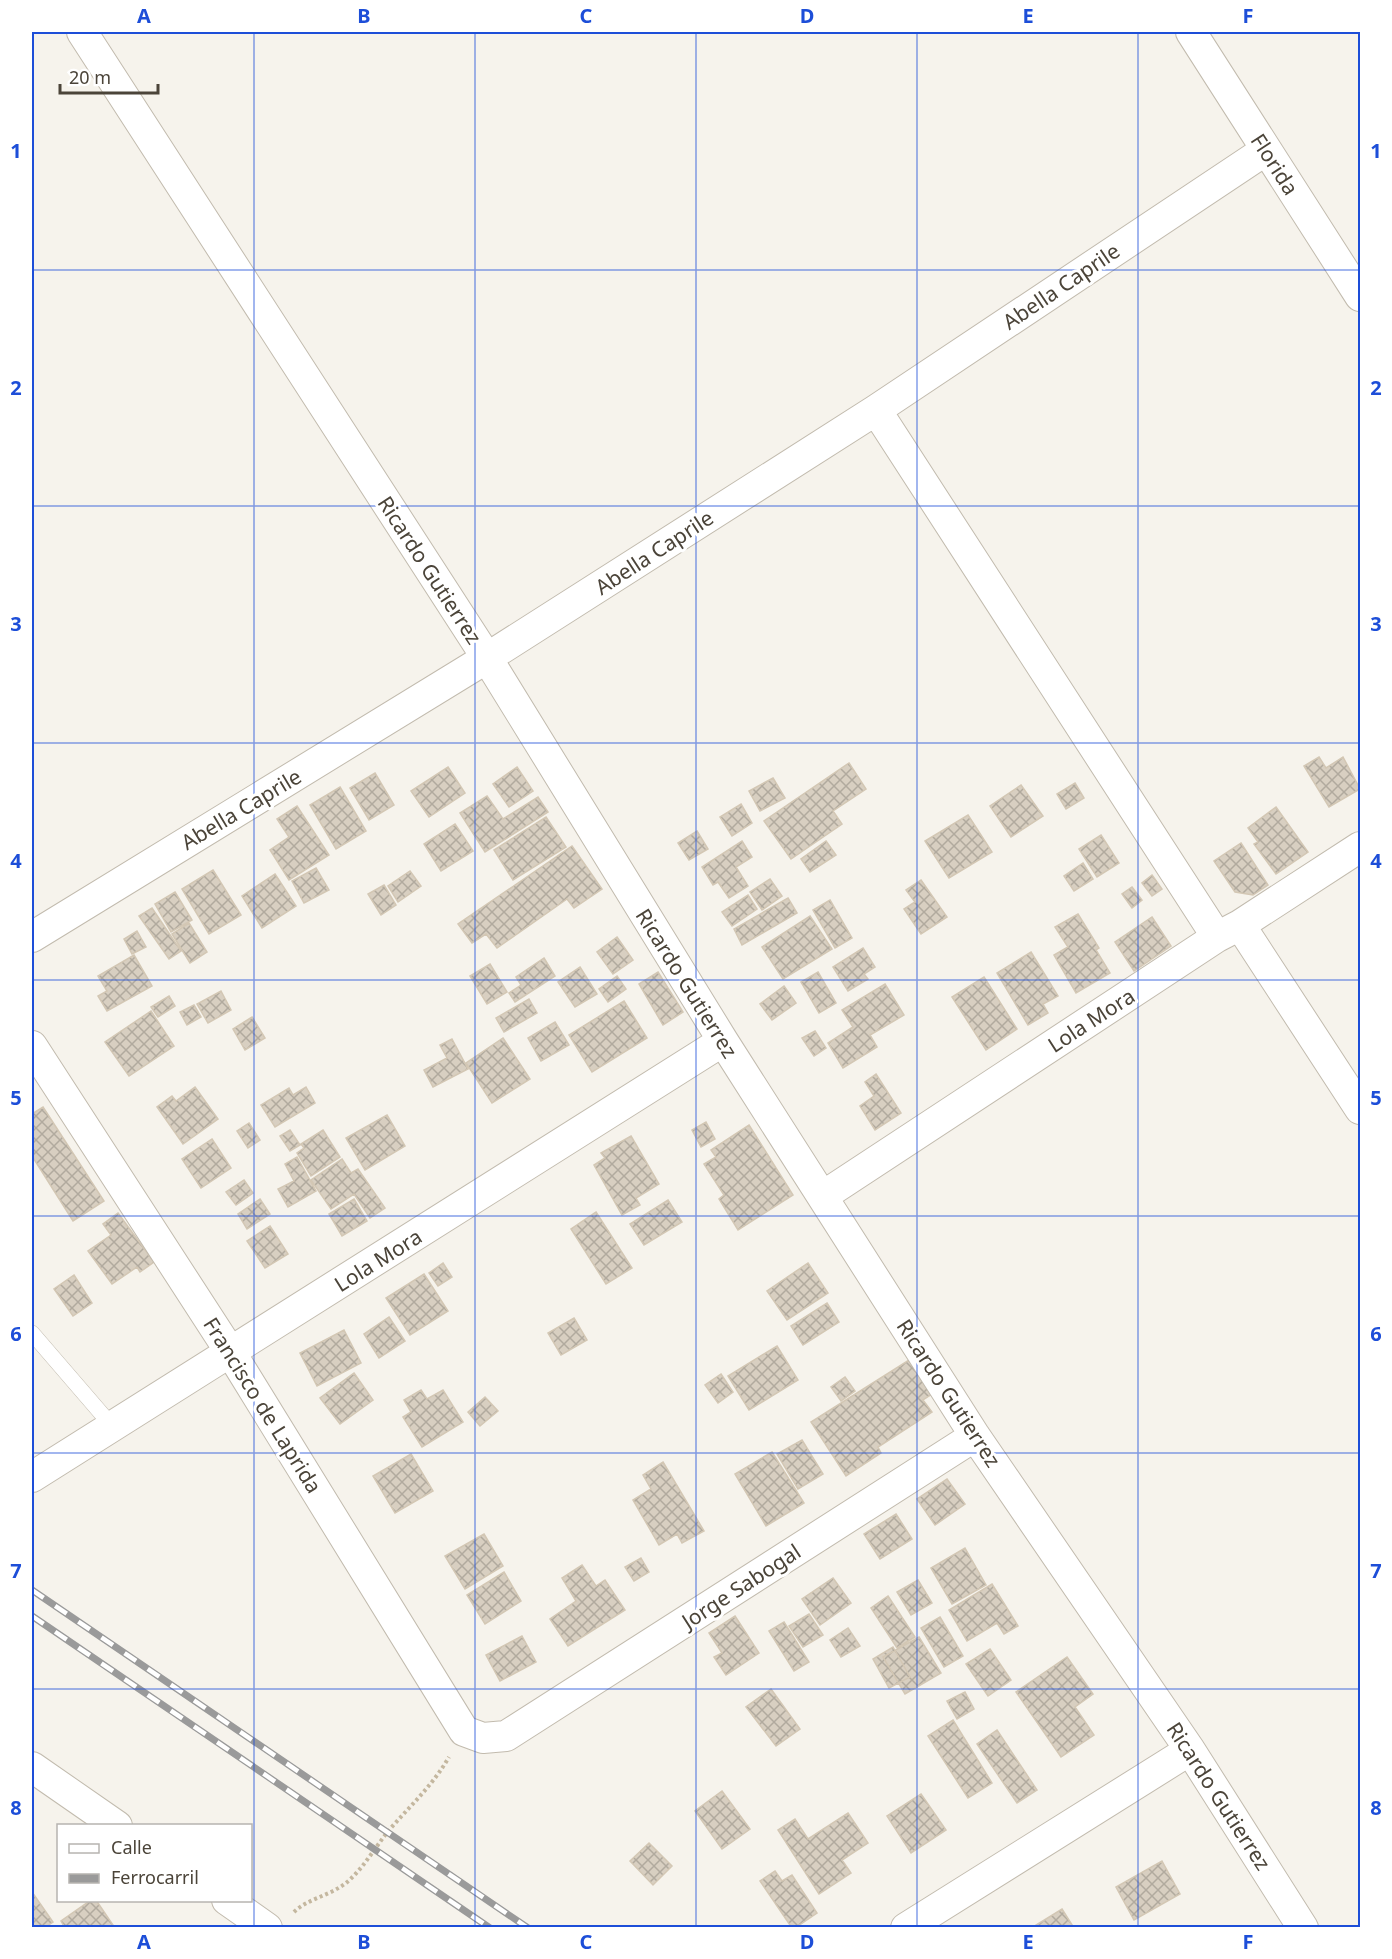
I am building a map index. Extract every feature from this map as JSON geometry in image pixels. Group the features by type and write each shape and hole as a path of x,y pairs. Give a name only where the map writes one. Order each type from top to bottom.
{"street":[{"name":"Ricardo Gutierrez","path":"82,32 487,658 723,1041 975,1436 1190,1750 1303,1928"},
{"name":"Florida","path":"1199,35 1266,150 1360,296"},
{"name":"Abella Caprile","path":"32,937 487,658 876,410 1266,150"},
{"path":"876,410 1228,931 1360,1109"},
{"name":"Lola Mora","path":"823,1196 1360,847"},
{"name":"Lola Mora","path":"32,1477 723,1041"},
{"name":"Francisco de Laprida","path":"32,1046 231,1353 464,1731"},
{"name":"Jorge Sabogal","path":"464,1731 483,1738 506,1736 975,1436"},
{"path":"906,1928 1190,1750"},
{"path":"32,1767 114,1824"},
{"path":"232,1902 279,1921"}],"lane":[{"path":"32,1333 113,1427"}],"path":[{"path":"279,1921 301,1905 333,1892 351,1878 388,1831 437,1779 464,1731"}],"building":[{"path":"1319,757 1326,768 1343,757 1360,789 1329,807 1304,766"},
{"path":"849,763 866,789 833,811 842,824 791,859 764,821"},
{"path":"448,767 465,793 429,817 411,791"},
{"path":"517,767 533,791 509,807 493,784"},
{"path":"375,773 394,805 369,820 350,788"},
{"path":"773,778 785,798 760,811 749,791"},
{"path":"1075,783 1084,798 1066,809 1057,794"},
{"path":"1021,785 1043,816 1011,837 990,806"},
{"path":"340,787 366,831 336,849 310,805"},
{"path":"487,796 503,819 538,797 548,812 485,852 460,813"},
{"path":"741,804 752,823 732,836 720,817"},
{"path":"297,806 329,855 289,880 270,850 289,837 277,819"},
{"path":"1276,807 1308,852 1276,874 1254,844 1258,842 1248,828"},
{"path":"968,815 992,852 949,878 925,841"},
{"path":"546,817 566,847 513,880 494,850"},
{"path":"455,824 473,851 441,871 424,844"},
{"path":"697,831 708,849 689,860 678,843"},
{"path":"1101,835 1119,863 1097,877 1079,849"},
{"path":"742,841 752,857 736,867 748,886 729,898 718,882 713,885 702,867"},
{"path":"826,841 836,855 810,872 801,859"},
{"path":"1241,843 1268,885 1253,895 1235,892 1214,861"},
{"path":"572,846 602,889 574,908 567,899 497,948 486,934 472,943 458,924"},
{"path":"1083,863 1093,879 1074,891 1064,876"},
{"path":"316,868 329,890 304,903 292,881"},
{"path":"213,870 241,915 209,934 182,889"},
{"path":"410,871 421,886 398,902 388,886"},
{"path":"275,874 296,906 262,928 242,896"},
{"path":"1152,875 1162,889 1152,896 1142,883"},
{"path":"770,879 782,896 762,910 750,892"},
{"path":"921,880 947,917 921,934 904,909 915,902 906,890"},
{"path":"384,885 396,905 381,915 368,894"},
{"path":"1132,887 1142,900 1132,908 1122,894"},
{"path":"175,892 192,920 171,932 155,904"},
{"path":"748,895 757,909 732,926 722,912"},
{"path":"788,898 797,913 742,945 734,929"},
{"path":"830,900 852,938 835,948 813,910"},
{"path":"152,908 181,951 169,959 139,916"},
{"path":"1078,914 1099,948 1096,950 1110,973 1076,993 1054,955 1068,947 1055,927"},
{"path":"810,916 832,949 783,979 762,947"},
{"path":"1152,917 1171,946 1134,971 1115,942"},
{"path":"189,923 207,952 190,963 172,934"},
{"path":"137,931 146,947 132,954 124,939"},
{"path":"617,937 633,960 613,974 597,952"},
{"path":"863,948 875,967 864,974 868,979 848,991 833,967"},
{"path":"1031,952 1058,996 1043,1004 1048,1013 1028,1025 997,973"},
{"path":"134,955 152,986 107,1011 98,996 107,991 98,976"},
{"path":"544,958 555,976 515,1002 509,993 521,985 516,977"},
{"path":"490,964 507,992 487,1004 470,976"},
{"path":"580,967 597,994 575,1007 558,982"},
{"path":"658,972 683,1012 663,1025 639,984"},
{"path":"818,972 836,1003 819,1013 801,982"},
{"path":"617,976 626,989 608,1002 599,989"},
{"path":"984,977 1017,1029 986,1050 952,997"},
{"path":"885,984 904,1015 870,1035 877,1047 843,1068 828,1043 853,1027 842,1010"},
{"path":"784,986 796,1003 772,1020 760,1004"},
{"path":"221,991 231,1010 208,1023 197,1004"},
{"path":"169,996 175,1006 158,1017 151,1007"},
{"path":"529,999 537,1013 504,1032 496,1018"},
{"path":"624,1001 647,1038 592,1072 569,1035"},
{"path":"194,1005 201,1017 187,1025 180,1012"},
{"path":"151,1011 174,1046 129,1076 105,1042"},
{"path":"252,1017 265,1038 245,1050 233,1029"},
{"path":"555,1022 569,1045 541,1061 528,1038"},
{"path":"815,1031 826,1048 814,1056 802,1038"},
{"path":"503,1038 530,1079 492,1103 466,1063"},
{"path":"452,1039 468,1069 433,1087 424,1070 447,1058 440,1045"},
{"path":"876,1074 901,1113 875,1130 860,1106 874,1096 865,1082"},
{"path":"195,1087 218,1119 183,1144 157,1107 172,1096 176,1101"},
{"path":"306,1087 315,1103 275,1127 261,1105 289,1088 293,1095"},
{"path":"43,1107 104,1201 73,1221 32,1156 32,1114"},
{"path":"387,1115 405,1146 365,1170 346,1138"},
{"path":"706,1122 715,1139 701,1147 692,1130"},
{"path":"249,1123 260,1140 248,1148 237,1131"},
{"path":"749,1125 793,1195 738,1230 719,1199 724,1195 704,1164 716,1157 711,1150"},
{"path":"290,1130 300,1145 290,1151 280,1136"},
{"path":"323,1130 340,1157 311,1176 297,1153 304,1148 301,1144"},
{"path":"631,1136 659,1184 636,1198 640,1205 622,1215 594,1165 605,1158 601,1153"},
{"path":"212,1139 231,1168 201,1188 182,1159"},
{"path":"297,1157 316,1191 288,1207 278,1189 294,1181 285,1164"},
{"path":"342,1159 351,1173 358,1169 385,1208 370,1218 354,1194 331,1209 311,1180"},
{"path":"244,1180 253,1193 236,1205 226,1192"},
{"path":"260,1199 270,1214 247,1229 238,1214"},
{"path":"354,1199 367,1221 342,1236 329,1214"},
{"path":"668,1200 682,1222 644,1245 630,1224"},
{"path":"596,1212 632,1268 606,1284 571,1229"},
{"path":"118,1213 154,1262 140,1272 137,1267 112,1284 88,1251 111,1235 103,1224"},
{"path":"270,1226 288,1254 265,1268 247,1241"},
{"path":"443,1263 452,1277 438,1286 429,1273"},
{"path":"808,1263 828,1293 787,1320 767,1291"},
{"path":"424,1274 448,1311 410,1335 386,1298"},
{"path":"74,1275 92,1303 73,1316 54,1289"},
{"path":"827,1303 839,1322 803,1345 791,1326"},
{"path":"389,1317 405,1341 379,1358 364,1334"},
{"path":"574,1318 587,1340 561,1355 548,1333"},
{"path":"344,1330 361,1363 317,1386 300,1353"},
{"path":"777,1346 798,1380 749,1410 728,1376"},
{"path":"909,1360 932,1394 923,1400 932,1412 878,1447 881,1453 846,1476 811,1422"},
{"path":"354,1373 373,1400 340,1424 320,1398"},
{"path":"721,1374 733,1392 718,1403 705,1385"},
{"path":"845,1377 855,1391 841,1401 831,1387"},
{"path":"421,1390 427,1399 443,1390 463,1422 422,1447 403,1417 411,1412 404,1400"},
{"path":"485,1397 498,1411 480,1426 468,1412"},
{"path":"802,1440 823,1474 798,1489 777,1454"},
{"path":"772,1452 804,1503 766,1526 735,1474"},
{"path":"411,1454 433,1491 395,1513 373,1476"},
{"path":"663,1462 704,1531 682,1543 677,1534 659,1545 633,1500 651,1489 643,1475"},
{"path":"947,1479 965,1504 935,1525 917,1499"},
{"path":"896,1514 912,1539 880,1559 864,1534"},
{"path":"484,1534 503,1566 465,1589 445,1556"},
{"path":"965,1548 986,1585 952,1604 931,1568"},
{"path":"641,1558 649,1572 634,1581 625,1567"},
{"path":"582,1565 596,1586 605,1580 625,1610 568,1646 550,1619 576,1601 562,1578"},
{"path":"504,1572 521,1601 485,1624 467,1595"},
{"path":"833,1578 851,1603 820,1625 802,1599"},
{"path":"918,1580 932,1603 911,1615 897,1592"},
{"path":"992,1584 1018,1626 1004,1634 997,1623 967,1641 949,1610"},
{"path":"888,1596 915,1637 897,1648 871,1608"},
{"path":"809,1614 823,1635 803,1647 789,1626"},
{"path":"735,1616 759,1653 726,1675 714,1657 722,1653 709,1633"},
{"path":"940,1617 963,1656 944,1667 921,1628"},
{"path":"784,1622 809,1662 794,1671 769,1631"},
{"path":"848,1628 860,1646 841,1657 830,1640"},
{"path":"522,1636 536,1662 500,1681 486,1655"},
{"path":"919,1637 941,1673 905,1694 883,1657"},
{"path":"893,1647 910,1677 889,1688 873,1659"},
{"path":"990,1649 1011,1680 988,1696 966,1664"},
{"path":"1067,1657 1093,1694 1075,1707 1094,1735 1061,1757 1016,1692"},
{"path":"771,1689 800,1729 776,1746 746,1707"},
{"path":"965,1692 974,1709 957,1719 947,1701"},
{"path":"953,1720 992,1783 968,1798 928,1736"},
{"path":"997,1730 1037,1790 1017,1803 977,1744"},
{"path":"722,1791 750,1829 722,1849 695,1811"},
{"path":"921,1794 946,1830 911,1853 887,1816"},
{"path":"848,1813 868,1843 842,1860 851,1873 819,1894 778,1830 795,1819 808,1839"},
{"path":"649,1843 672,1866 653,1885 630,1861"},
{"path":"1162,1861 1180,1894 1134,1920 1116,1887"},
{"path":"775,1871 782,1881 792,1875 817,1913 795,1928 792,1928 760,1881"},
{"path":"32,1892 53,1922 44,1928 32,1928"},
{"path":"88,1902 97,1902 115,1928 65,1928 61,1921"},
{"path":"1062,1909 1074,1928 1033,1928 1033,1927"}],"railway":[{"path":"32,1590 528,1928"},
{"path":"32,1616 490,1928"}]}
